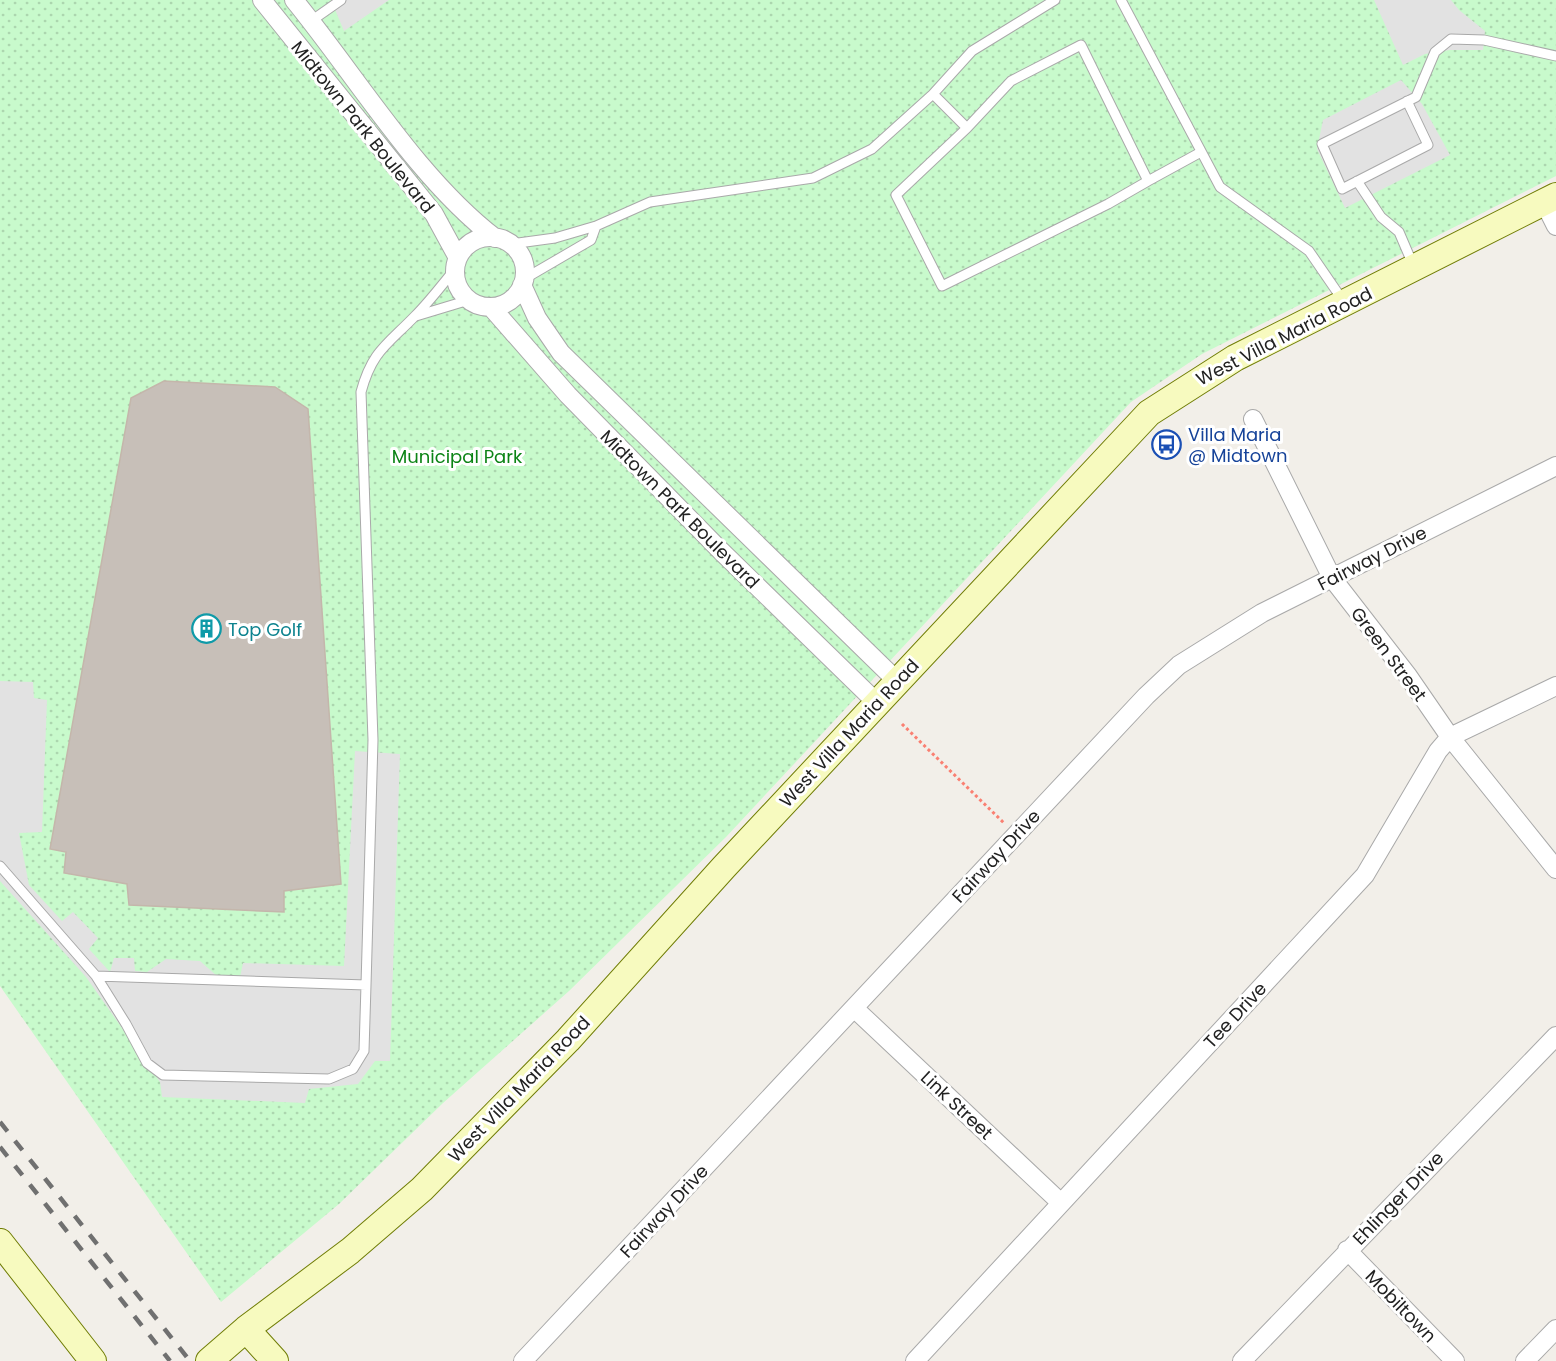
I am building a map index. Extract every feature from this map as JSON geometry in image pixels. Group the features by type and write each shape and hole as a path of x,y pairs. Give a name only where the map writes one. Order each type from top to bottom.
{"main road":[{"name":"West Villa Maria Road","path":"209,1361 246,1329 350,1251 422,1189 568,1040 724,867 1149,413 1235,358 1346,304 1550,199"},
{"path":"1,1245 93,1361"},
{"path":"246,1329 275,1361"}],"street":[{"name":"Midtown Park Boulevard","path":"262,0 434,214 456,264"},
{"name":"Midtown Park Boulevard","path":"294,0 434,181 471,219 503,241"},
{"path":"1550,199 1556,226"},
{"path":"503,241 522,260 523,282 510,300 491,307 469,300 456,281 456,264 473,242 503,241"},
{"name":"Midtown Park Boulevard","path":"523,282 537,318 561,353 897,681"},
{"name":"Midtown Park Boulevard","path":"491,307 568,395 721,551 877,703"},
{"name":"Green Street","path":"1253,419 1332,578 1408,676 1450,737 1556,869"},
{"name":"Fairway Drive","path":"524,1361 1016,834 1146,696 1179,665 1262,613 1556,465"},
{"name":"Tee Drive","path":"915,1361 1365,876 1438,751 1450,737 1556,686"},
{"name":"Link Street","path":"854,1008 1061,1203"},
{"name":"Ehlinger Drive","path":"1242,1361 1556,1036"},
{"name":"Mobiltown","path":"1347,1250 1455,1361"},
{"path":"1525,1361 1556,1329"}],"lane":[{"path":"311,21 341,0"},
{"path":"503,241 555,238 596,226 650,202 813,178 872,149 933,94 972,51 1054,0"},
{"path":"1121,0 1220,187 1309,251 1346,304"},
{"path":"1407,101 1428,145 1342,189 1322,144 1407,101 1416,97 1434,52 1451,39 1484,40 1556,56"},
{"path":"1148,181 1081,45 1011,81 967,128 896,195 942,286 1148,181 1201,152"},
{"path":"933,94 967,128"},
{"path":"1357,182 1381,218 1399,232 1415,269"},
{"path":"523,282 591,240 596,226"},
{"path":"0,866 96,976 147,1063 163,1075 329,1079 353,1069 364,1051 373,740 361,392 374,357 391,336 414,317 456,264"},
{"path":"414,317 469,300"},
{"path":"96,976 366,985"}],"path":[{"path":"902,724 1016,834"}],"green space":[{"name":"Municipal Park","path":"0,0 1556,0 1556,176 1202,354 1131,402 726,837 569,991 443,1103 339,1204 221,1302 0,986"}],"shaded area":[{"path":"331,0 389,0 344,31"},
{"path":"1374,0 1451,0 1459,10 1485,31 1483,50 1450,50 1425,54 1403,65"},
{"path":"1401,80 1422,104 1450,155 1345,208 1317,149 1323,120"},
{"path":"0,681 33,682 34,698 47,700 42,832 19,833 29,885 62,921 73,912 98,938 89,949 110,972 114,958 134,958 135,971 147,972 166,959 200,961 217,976 240,977 243,963 344,966 355,751 400,754 390,1061 375,1061 358,1084 309,1089 305,1103 162,1097 160,1082 86,977 0,881"}],"building":[{"name":"Top Golf","path":"164,381 275,387 308,409 341,884 284,891 284,912 129,905 127,884 64,873 66,852 50,849 131,398"}],"railway":[{"path":"0,1122 190,1361"},
{"path":"0,1147 170,1361"}],"place":[{"name":"Villa Maria @ Midtown","path":"1167,444"},
{"name":"Top Golf","path":"207,629"}]}
